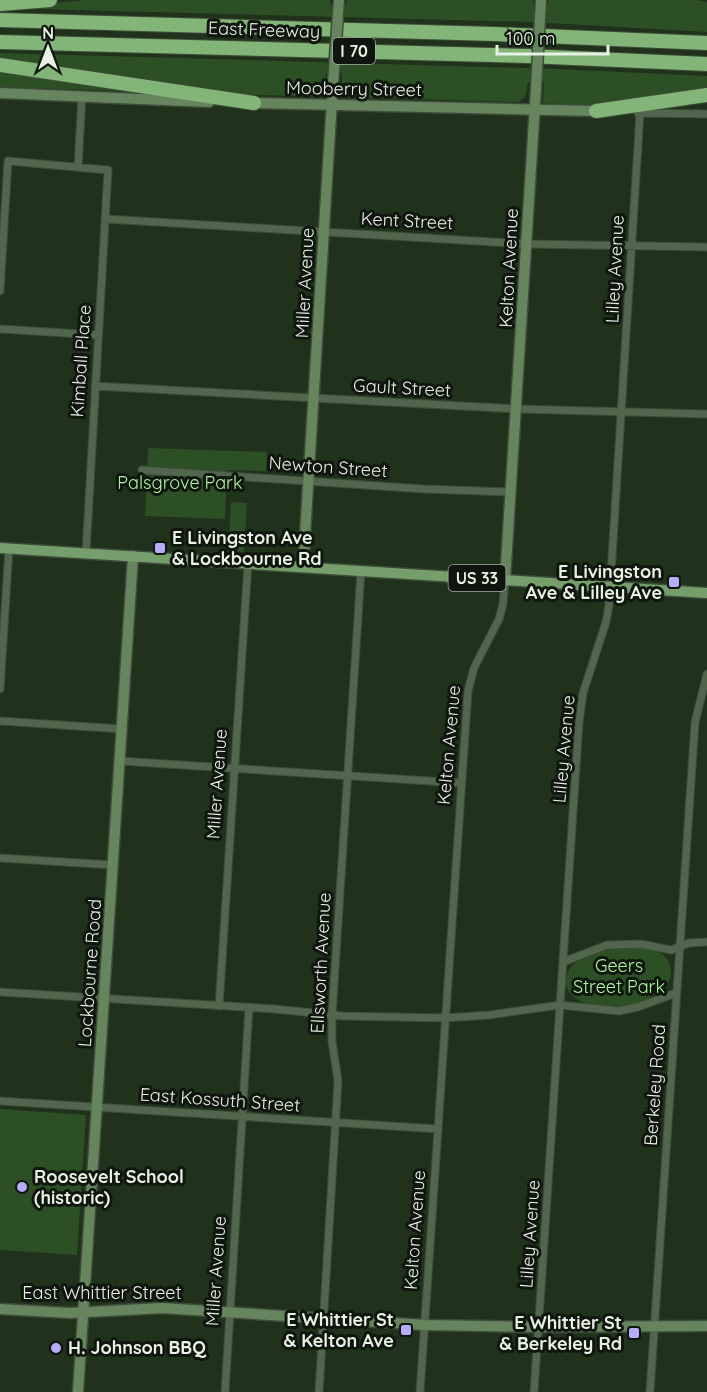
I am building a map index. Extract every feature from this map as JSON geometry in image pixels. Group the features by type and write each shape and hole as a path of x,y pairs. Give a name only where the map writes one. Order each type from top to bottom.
{"highway":[{"path":"0,4 50,0"},
{"name":"East Freeway","path":"0,20 495,34 707,43"},
{"name":"East Freeway","path":"0,42 528,56 707,64"},
{"path":"0,65 254,103"},
{"path":"596,111 707,95"}],"main road":[{"name":"Miller Avenue","path":"303,567 339,0"},
{"name":"Kelton Avenue","path":"505,580 541,0"},
{"name":"Mooberry Street","path":"0,93 254,103 596,111"},
{"name":"US 33","path":"4,548 707,593"},
{"name":"Lockbourne Road","path":"78,1392 133,556"},
{"name":"East Whittier Street","path":"0,1308 84,1312 162,1308 425,1325 707,1326"}],"street":[{"path":"0,291 8,161 78,167 82,96"},
{"name":"Mooberry Street","path":"596,111 707,114"},
{"name":"Lilley Avenue","path":"534,1392 581,704 587,677 606,622 640,113"},
{"name":"Kimball Place","path":"78,167 108,170 86,553"},
{"name":"Kent Street","path":"106,219 526,244 707,247"},
{"path":"0,329 98,335"},
{"name":"Gault Street","path":"95,386 517,409 707,414"},
{"name":"Newton Street","path":"142,470 424,489 511,492"},
{"path":"0,689 4,548"},
{"name":"Miller Avenue","path":"219,1006 248,564"},
{"name":"Ellsworth Avenue","path":"319,1392 338,1081 332,1041 332,1015 362,571"},
{"name":"Kelton Avenue","path":"420,1392 468,691 474,668 499,619 505,580"},
{"name":"Berkeley Road","path":"650,1392 695,722 707,674"},
{"path":"0,721 122,729"},
{"path":"120,761 461,783"},
{"path":"0,858 113,865"},
{"path":"563,962 607,945 641,944 671,950 689,944 707,942"},
{"path":"0,992 315,1012 332,1015 446,1018 495,1015 560,1005 619,1011 638,1007 676,993"},
{"name":"Miller Avenue","path":"225,1392 249,1008"},
{"name":"East Kossuth Street","path":"0,1101 438,1129"}],"green space":[{"path":"85,0 330,0 330,5 346,5 347,0 533,0 533,6 546,7 549,0 697,0 707,2 707,32 532,22 3,8"},
{"path":"0,53 557,69 707,76 707,89 597,105 543,103 544,82 528,82 525,96 518,102 346,97 342,93 342,72 326,73 324,97 227,94 0,60"},
{"path":"0,71 128,91 0,87"},
{"name":"Palsgrove Park","path":"148,448 267,452 266,471 227,470 225,519 145,516"},
{"path":"231,502 247,503 244,552 228,551"},
{"name":"Geers Street Park","path":"611,947 639,947 665,956 669,963 670,980 659,992 627,1006 602,1007 577,999 567,988 566,980 570,969 582,958"},
{"path":"0,1109 86,1115 77,1255 0,1250"}],"place":[{"name":"E Livingston Ave & Lockbourne Rd","path":"160,548"},
{"name":"E Livingston Ave & Lilley Ave","path":"674,582"},
{"name":"Roosevelt School (historic)","path":"22,1187"},
{"name":"E Whittier St & Kelton Ave","path":"406,1330"},
{"name":"E Whittier St & Berkeley Rd","path":"634,1333"},
{"name":"H. Johnson BBQ","path":"56,1348"}]}
